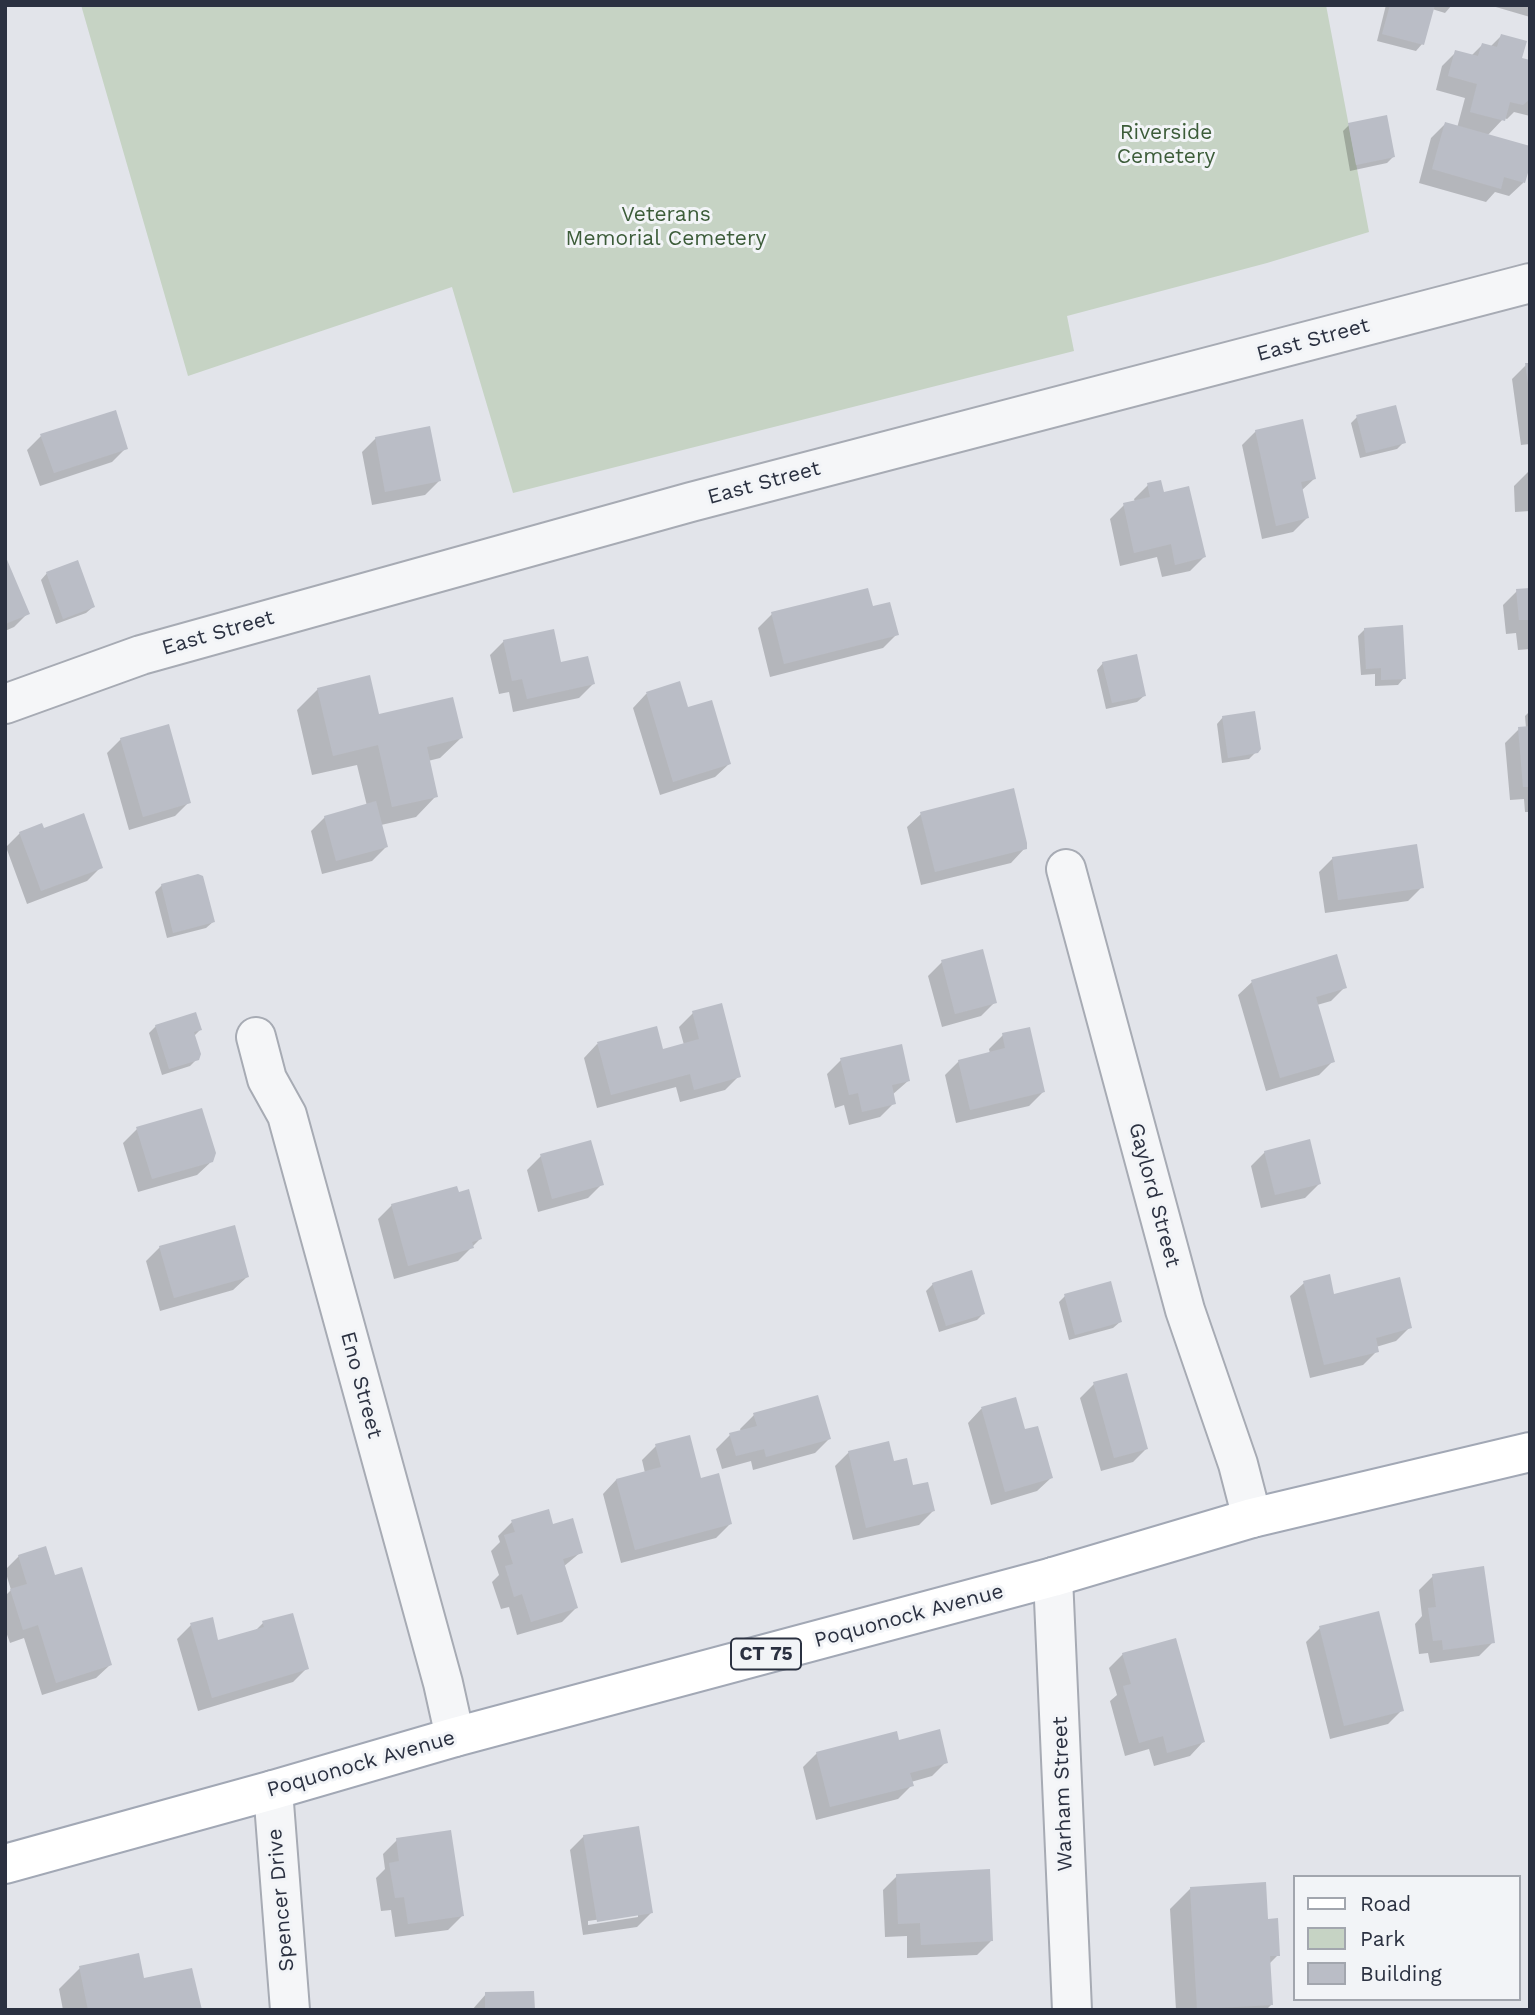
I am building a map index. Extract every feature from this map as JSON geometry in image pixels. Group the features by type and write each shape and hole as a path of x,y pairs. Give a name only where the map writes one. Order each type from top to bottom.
{"main road":[{"name":"Poquonock Avenue","path":"5,1864 455,1737 1053,1577 1252,1518 1530,1452"}],"street":[{"name":"East Street","path":"5,704 141,655 611,524 1530,284"},
{"name":"Gaylord Street","path":"1066,869 1185,1310 1238,1464 1252,1518"},
{"name":"Eno Street","path":"256,1037 267,1079 287,1115 440,1670 455,1737"},
{"name":"Warham Street","path":"1053,1577 1072,2010"},
{"name":"Spencer Drive","path":"273,1790 290,2010"}],"green space":[{"name":"Veterans Memorial Cemetery","path":"81,5 1326,5 1369,232 1267,263 1067,316 1074,351 513,493 452,287 188,376"}],"building":[{"path":"1390,5 1435,5 1424,45 1382,34"},
{"path":"1501,34 1527,41 1522,58 1530,60 1530,99 1523,105 1510,102 1505,121 1470,112 1477,84 1448,76 1455,50 1478,56 1482,43 1497,47"},
{"path":"1387,115 1395,157 1356,165 1348,123"},
{"path":"1445,122 1530,146 1530,166 1525,183 1504,177 1501,189 1432,169"},
{"path":"1525,363 1530,363 1530,383 1528,383"},
{"path":"1396,405 1406,443 1366,453 1356,415"},
{"path":"116,410 128,449 54,473 40,434"},
{"path":"1303,419 1316,479 1301,482 1309,518 1276,526 1255,430"},
{"path":"430,426 441,481 385,492 375,437"},
{"path":"1161,480 1164,492 1189,486 1206,557 1175,565 1171,544 1134,553 1123,503 1150,497 1147,483"},
{"path":"5,555 30,614 5,624"},
{"path":"78,560 95,607 63,619 46,572"},
{"path":"868,588 873,606 890,602 899,635 784,664 771,612"},
{"path":"1530,588 1530,620 1519,620 1516,589"},
{"path":"1403,625 1406,679 1381,680 1381,668 1366,669 1364,628"},
{"path":"554,629 561,662 588,656 595,684 527,699 522,679 512,681 503,640"},
{"path":"1137,654 1146,696 1112,703 1102,662"},
{"path":"370,675 379,714 453,697 463,738 427,747 438,797 392,807 378,745 333,756 317,688"},
{"path":"680,681 688,707 712,700 731,764 673,782 646,692"},
{"path":"1255,711 1261,749 1258,753 1228,758 1222,716"},
{"path":"169,724 191,803 143,817 120,738"},
{"path":"1530,726 1530,787 1523,787 1518,727"},
{"path":"1014,788 1027,849 935,872 920,812"},
{"path":"376,801 388,847 336,861 324,816"},
{"path":"84,813 103,868 41,891 19,832 42,823 44,828"},
{"path":"1417,844 1424,888 1338,900 1332,857"},
{"path":"198,874 203,876 215,922 173,933 161,884"},
{"path":"983,949 997,1003 955,1014 941,960"},
{"path":"1337,954 1347,988 1316,997 1335,1062 1280,1078 1251,980"},
{"path":"722,1003 741,1077 694,1090 690,1074 611,1095 597,1042 657,1026 663,1049 699,1039 692,1011"},
{"path":"196,1012 202,1030 194,1032 201,1054 199,1060 169,1069 155,1025"},
{"path":"1030,1027 1045,1092 970,1110 958,1060 1005,1048 1002,1033"},
{"path":"902,1044 910,1081 892,1085 896,1104 862,1112 858,1093 849,1095 840,1058"},
{"path":"202,1108 216,1153 213,1162 152,1179 136,1127"},
{"path":"1310,1139 1321,1184 1275,1195 1264,1151"},
{"path":"591,1140 604,1185 552,1199 540,1154"},
{"path":"457,1186 459,1192 469,1189 482,1239 472,1242 474,1248 408,1266 391,1204"},
{"path":"235,1225 249,1277 174,1298 159,1246"},
{"path":"972,1270 985,1314 946,1326 932,1283"},
{"path":"1330,1274 1334,1294 1400,1277 1412,1328 1376,1338 1379,1352 1324,1365 1303,1281"},
{"path":"1111,1281 1122,1322 1075,1335 1064,1294"},
{"path":"1127,1373 1148,1449 1114,1458 1093,1382"},
{"path":"818,1395 831,1439 766,1457 764,1449 736,1456 729,1433 757,1426 753,1413"},
{"path":"1016,1397 1025,1429 1038,1426 1053,1478 1005,1492 981,1407"},
{"path":"690,1435 701,1478 719,1473 732,1524 635,1550 616,1479 661,1467 655,1444"},
{"path":"889,1441 894,1461 907,1458 913,1485 928,1482 935,1511 866,1528 848,1451"},
{"path":"549,1509 553,1524 573,1518 583,1553 563,1559 578,1608 531,1622 522,1594 514,1597 505,1566 513,1564 504,1535 515,1532 511,1520"},
{"path":"46,1546 55,1575 82,1567 112,1665 56,1683 38,1625 23,1630 10,1589 27,1584 18,1555"},
{"path":"1484,1566 1495,1643 1443,1650 1442,1640 1433,1641 1428,1608 1436,1607 1432,1574"},
{"path":"1379,1611 1404,1711 1344,1726 1319,1626"},
{"path":"293,1613 309,1669 212,1698 190,1623 213,1617 218,1640 264,1627 262,1621"},
{"path":"1176,1638 1205,1742 1167,1753 1163,1736 1139,1743 1123,1686 1131,1684 1122,1653"},
{"path":"940,1729 948,1763 910,1773 914,1786 830,1807 816,1752 897,1731 899,1740"},
{"path":"639,1826 653,1913 597,1922 583,1835"},
{"path":"451,1830 464,1916 408,1924 404,1897 395,1898 389,1863 399,1861 396,1838"},
{"path":"990,1869 993,1941 921,1945 920,1923 898,1924 896,1874"},
{"path":"1266,1882 1268,1919 1278,1918 1280,1956 1270,1956 1273,2005 1197,2009 1190,1887"},
{"path":"139,1953 144,1978 192,1968 202,2010 88,2010 79,1966"},
{"path":"534,1991 535,2010 485,2010 485,1992"}],"park label":[{"name":"Riverside Cemetery","path":"1166,145"}]}
